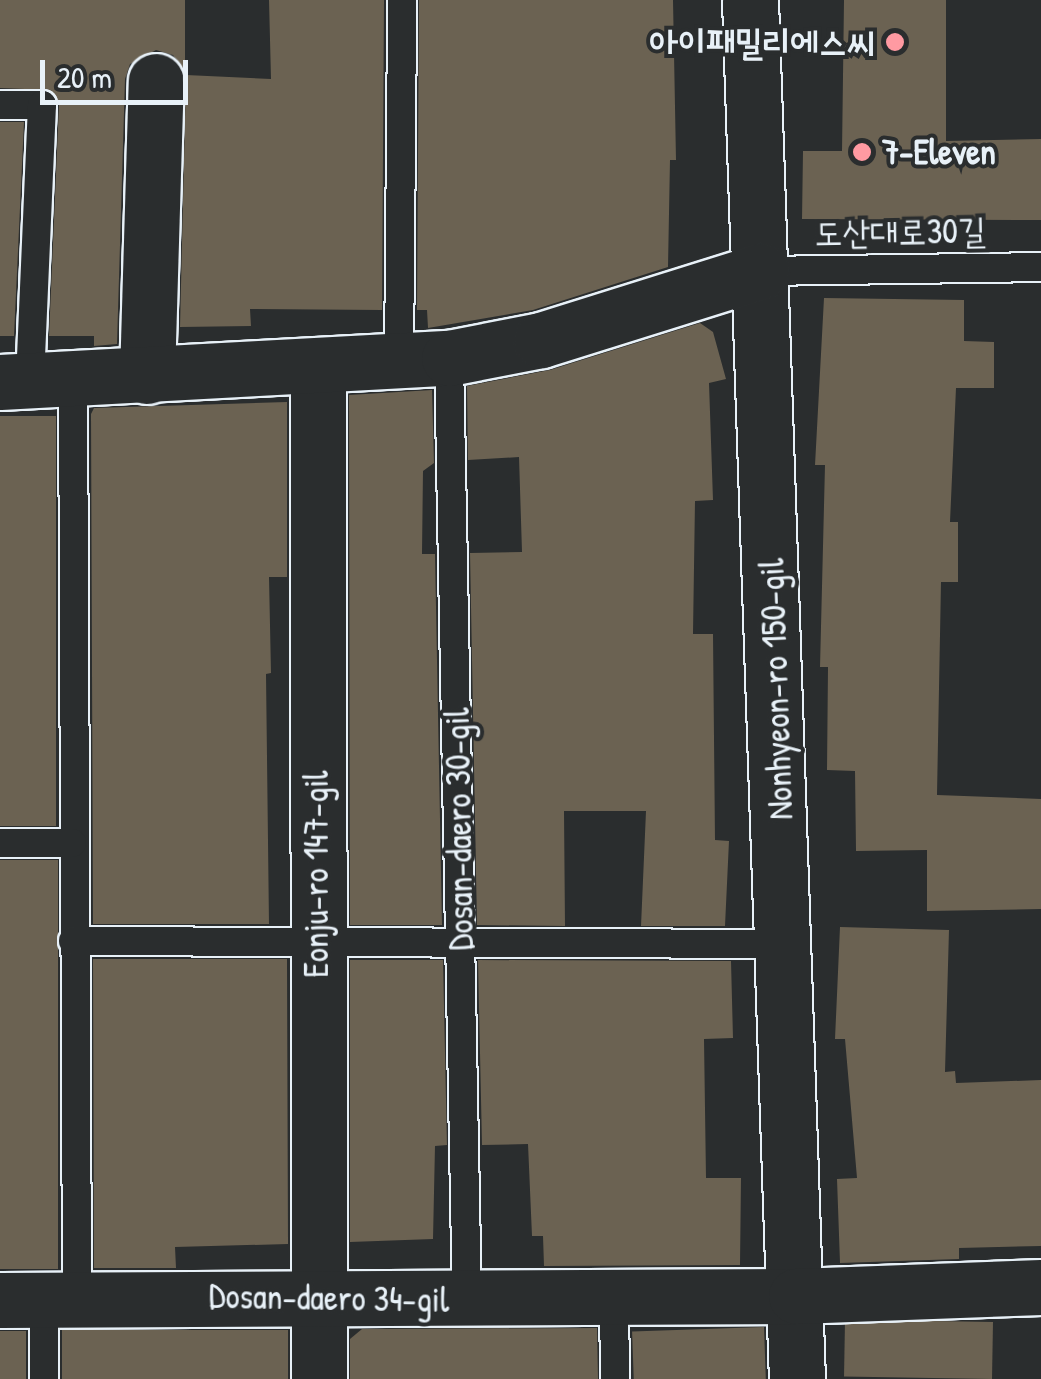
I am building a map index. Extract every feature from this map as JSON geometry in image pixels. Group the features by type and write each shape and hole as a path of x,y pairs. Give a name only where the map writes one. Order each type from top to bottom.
{"street":[{"name":"Nonhyeon-ro 150-gil","path":"750,0 797,1379"},
{"path":"148,376 156,81"},
{"path":"34,381 424,360 541,340 761,271"},
{"name":"Eonju-ro 147-gil","path":"318,368 315,942 319,1379"},
{"name":"Dosan-daero 34-gil","path":"40,1299 318,1294 467,1300 1041,1288"}],"lane":[{"name":"Dosan-daero 30-gil","path":"402,0 462,942 467,1300"},
{"path":"0,105 42,106 34,381 72,843 73,942 40,1299 44,1379"},
{"name":"도산대로30길","path":"761,271 1041,267"},
{"path":"0,843 72,843"},
{"path":"73,942 785,944"},
{"path":"614,1298 615,1379"}],"building":[{"path":"0,0 185,0 185,71 173,55 156,50 130,64 125,79 117,344 94,346 94,336 49,336 59,105 50,90 0,88"},
{"path":"269,0 384,0 382,310 250,309 251,326 180,327 186,75 271,79"},
{"path":"419,0 673,0 676,160 670,160 668,267 533,310 428,328 427,310 417,310"},
{"path":"844,0 946,0 946,141 1041,139 1041,220 802,219 803,151 842,151"},
{"path":"0,122 24,122 14,336 0,336"},
{"path":"824,298 964,300 964,341 994,342 994,388 956,388 950,522 958,522 958,582 941,582 937,795 1041,799 1041,909 927,911 927,850 856,851 855,771 827,770 828,667 820,667 825,465 815,465"},
{"path":"700,323 713,332 726,379 709,383 713,500 695,501 693,634 713,634 715,840 729,841 725,926 641,926 646,811 564,811 565,926 477,925 470,553 522,552 519,457 468,460 467,386 550,370"},
{"path":"432,390 434,463 423,471 422,554 435,554 442,925 350,925 349,395"},
{"path":"287,402 287,577 269,577 271,673 266,674 269,924 93,924 91,414 94,408"},
{"path":"0,416 56,416 56,826 0,826"},
{"path":"0,860 58,860 58,1269 0,1269"},
{"path":"840,927 949,930 945,1072 955,1071 956,1083 1041,1080 1041,1246 959,1248 959,1259 840,1263 837,1179 857,1178 845,1039 835,1039"},
{"path":"93,959 287,959 288,1244 175,1247 176,1268 94,1268"},
{"path":"350,960 443,960 447,1145 435,1146 433,1239 350,1242"},
{"path":"478,960 731,961 733,1038 704,1039 706,1178 741,1178 740,1265 544,1266 543,1236 532,1236 528,1144 482,1145"},
{"path":"845,1319 993,1322 992,1379 844,1376"},
{"path":"764,1327 766,1379 634,1379 632,1332"},
{"path":"597,1328 598,1379 350,1379 350,1339 362,1329"},
{"path":"62,1330 288,1330 288,1379 62,1379"},
{"path":"0,1331 26,1331 26,1379 0,1379"}],"place":[{"name":"아이패밀리에스씨","path":"895,42"},
{"name":"7-Eleven","path":"862,152"}]}
